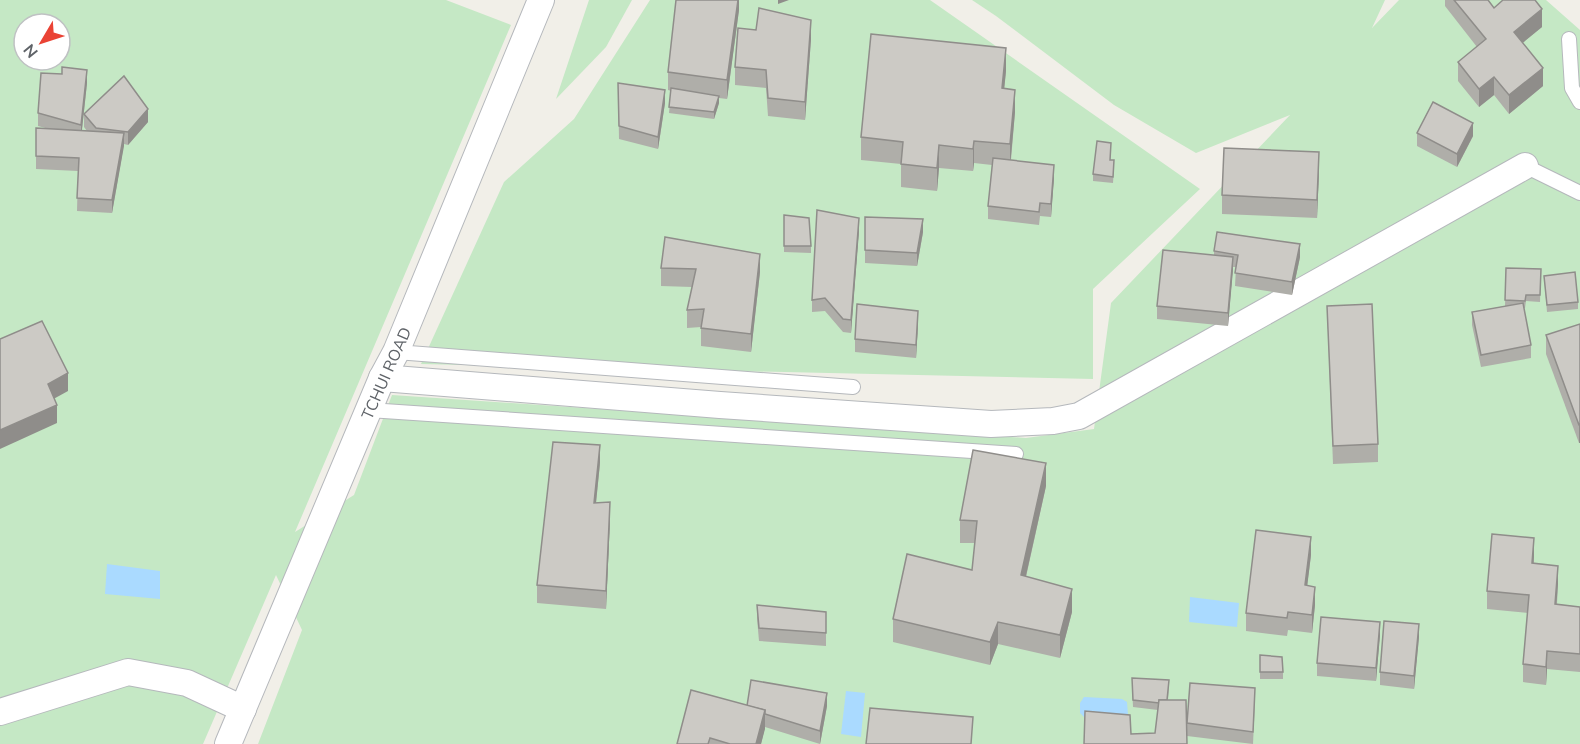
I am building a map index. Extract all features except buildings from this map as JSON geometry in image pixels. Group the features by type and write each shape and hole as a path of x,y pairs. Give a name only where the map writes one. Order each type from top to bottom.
{"street":[{"name":"TCHUI ROAD","path":"228,744 382,378 396,352 541,0"},
{"path":"382,378 991,424 1053,421 1079,416 1525,166"},
{"path":"0,712 128,672 187,683 243,709"}],"lane":[{"path":"1569,39 1572,87 1580,102"},
{"path":"1525,166 1580,193"},
{"path":"396,352 853,387"},
{"path":"369,410 1016,454"}],"green space":[{"path":"0,0 446,0 511,25 295,532 354,495 392,395 1026,438 1094,429 1111,303 1290,115 1196,153 1114,105 972,0 1385,0 1372,28 1399,0 1546,0 1580,30 1580,744 258,744 302,630 276,575 203,744 0,744"},
{"path":"589,0 632,0 606,47 556,99"},
{"path":"650,0 930,0 1200,189 1093,289 1093,379 421,364 504,182 574,119"}],"water":[{"path":"107,564 160,571 160,599 105,594"},
{"path":"1190,597 1239,603 1237,627 1189,622"},
{"path":"846,691 865,693 861,737 841,734"},
{"path":"1084,697 1122,699 1127,702 1128,715 1086,719 1080,713 1080,703"}]}
